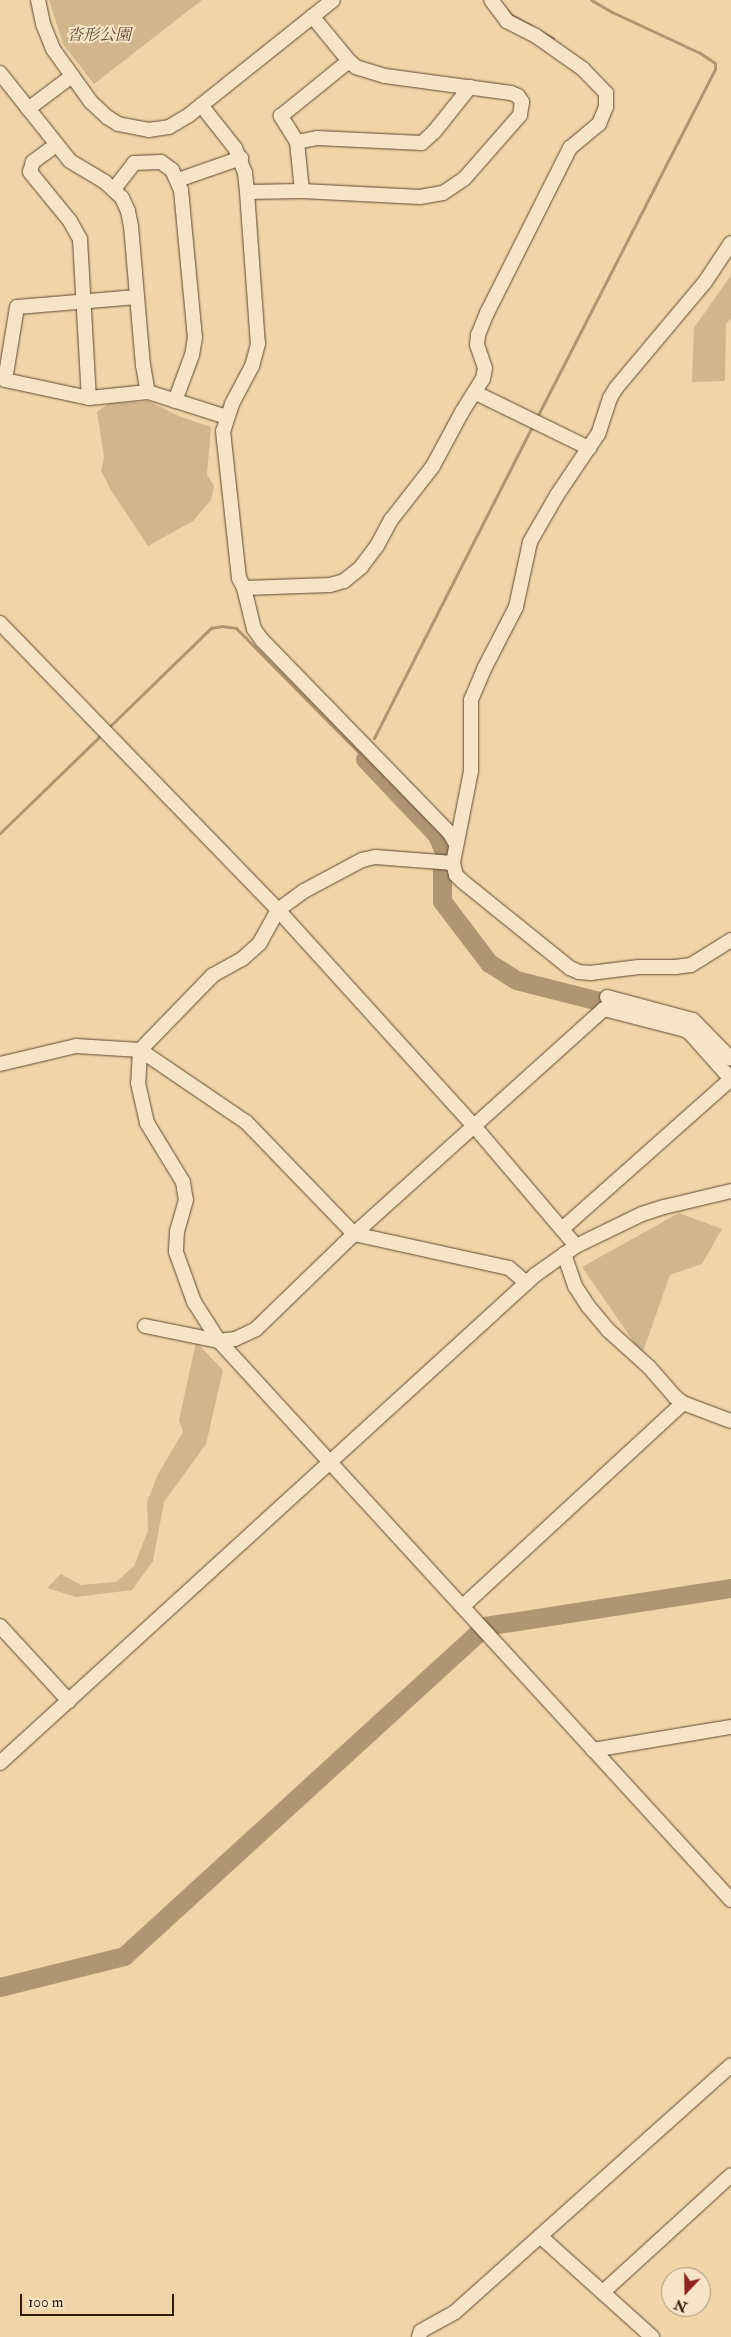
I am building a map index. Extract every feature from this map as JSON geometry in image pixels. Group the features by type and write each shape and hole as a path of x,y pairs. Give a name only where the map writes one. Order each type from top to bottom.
{"street":[{"path":"38,0 47,37 91,102 107,117 118,124 137,129 169,127 179,122 333,0"},
{"path":"244,588 316,587 344,582 353,575 377,546 391,520 433,466 462,412 486,374 477,345 478,335 487,313 570,148 599,124 608,99 602,86 583,69 536,36 507,21 491,0"},
{"path":"247,192 302,191 420,198 443,193 464,179 520,115 522,102 518,96 470,87 385,76 366,71 349,62 312,16"},
{"path":"302,191 297,142 281,116 349,62"},
{"path":"0,73 70,161 114,189 122,198 128,211 142,365 148,392"},
{"path":"28,109 72,76"},
{"path":"297,142 317,138 422,143 431,136 470,87"},
{"path":"201,106 235,148 240,158 247,192 258,344 252,366 227,418 224,431 224,445 239,578 244,588 254,629 262,640 449,832 456,844"},
{"path":"56,145 33,162 30,172 70,222 80,239 89,398"},
{"path":"178,180 240,158"},
{"path":"114,189 134,163 161,162 166,165 178,180 184,202 195,337 192,355 174,401"},
{"path":"731,242 705,282 616,388 610,398 598,434 556,495 530,542 516,607 485,667 472,700 471,771 453,863 456,875 462,881 570,968 590,973 639,967 675,967 691,964 731,940"},
{"path":"137,297 16,307 5,380 89,398 148,392 227,418"},
{"path":"476,392 589,448"},
{"path":"0,623 278,910 474,1126 576,1246"},
{"path":"453,863 390,857 362,860 304,891 278,910 260,943 242,959 213,975 140,1050 138,1083 146,1122 183,1182 186,1200 177,1231 176,1252 194,1302 220,1341 328,1462 463,1606 731,1900"},
{"path":"144,1326 220,1341 235,1340 256,1329 354,1234 606,1003 614,971"},
{"path":"606,1003 693,1020 731,1059"},
{"path":"562,1229 731,1079 690,1033 606,1003"},
{"path":"0,1064 76,1046 140,1050 246,1122 354,1234 509,1268 526,1283"},
{"path":"0,1763 526,1283 576,1246 642,1214 731,1191"},
{"path":"564,1254 575,1286 588,1306 683,1403 731,1422"},
{"path":"463,1606 683,1403"},
{"path":"0,1626 69,1701"},
{"path":"593,1750 731,1727"},
{"path":"419,2337 421,2332 455,2312 731,2065"},
{"path":"603,2292 731,2175"},
{"path":"540,2236 652,2337"}],"green space":[{"name":"沓形公園","path":"49,0 202,0 94,84 63,44"},
{"path":"731,275 731,318 726,324 725,381 692,382 694,328"},
{"path":"148,401 181,417 211,427 207,475 214,486 211,500 193,521 148,546 111,490 101,471 104,457 97,412 108,404"},
{"path":"679,1213 722,1229 702,1264 670,1275 642,1354 582,1267"},
{"path":"196,1342 223,1370 206,1444 164,1502 153,1561 132,1590 76,1597 47,1588 61,1574 81,1585 116,1582 134,1566 148,1531 147,1502 158,1474 183,1432 179,1420"}],"waterway":[{"path":"537,417 715,69 715,63 700,53 612,12 591,0"},
{"path":"507,10 510,14 533,27"},
{"path":"538,30 553,38"},
{"path":"374,738 533,425"},
{"path":"108,728 211,628 222,626 236,628 365,759 366,756"},
{"path":"0,833 102,734"},
{"path":"365,759 437,835 443,849"},
{"path":"442,867 442,901 489,963 516,980 627,1008"},
{"path":"0,1987 124,1956 485,1626 731,1588"}]}
